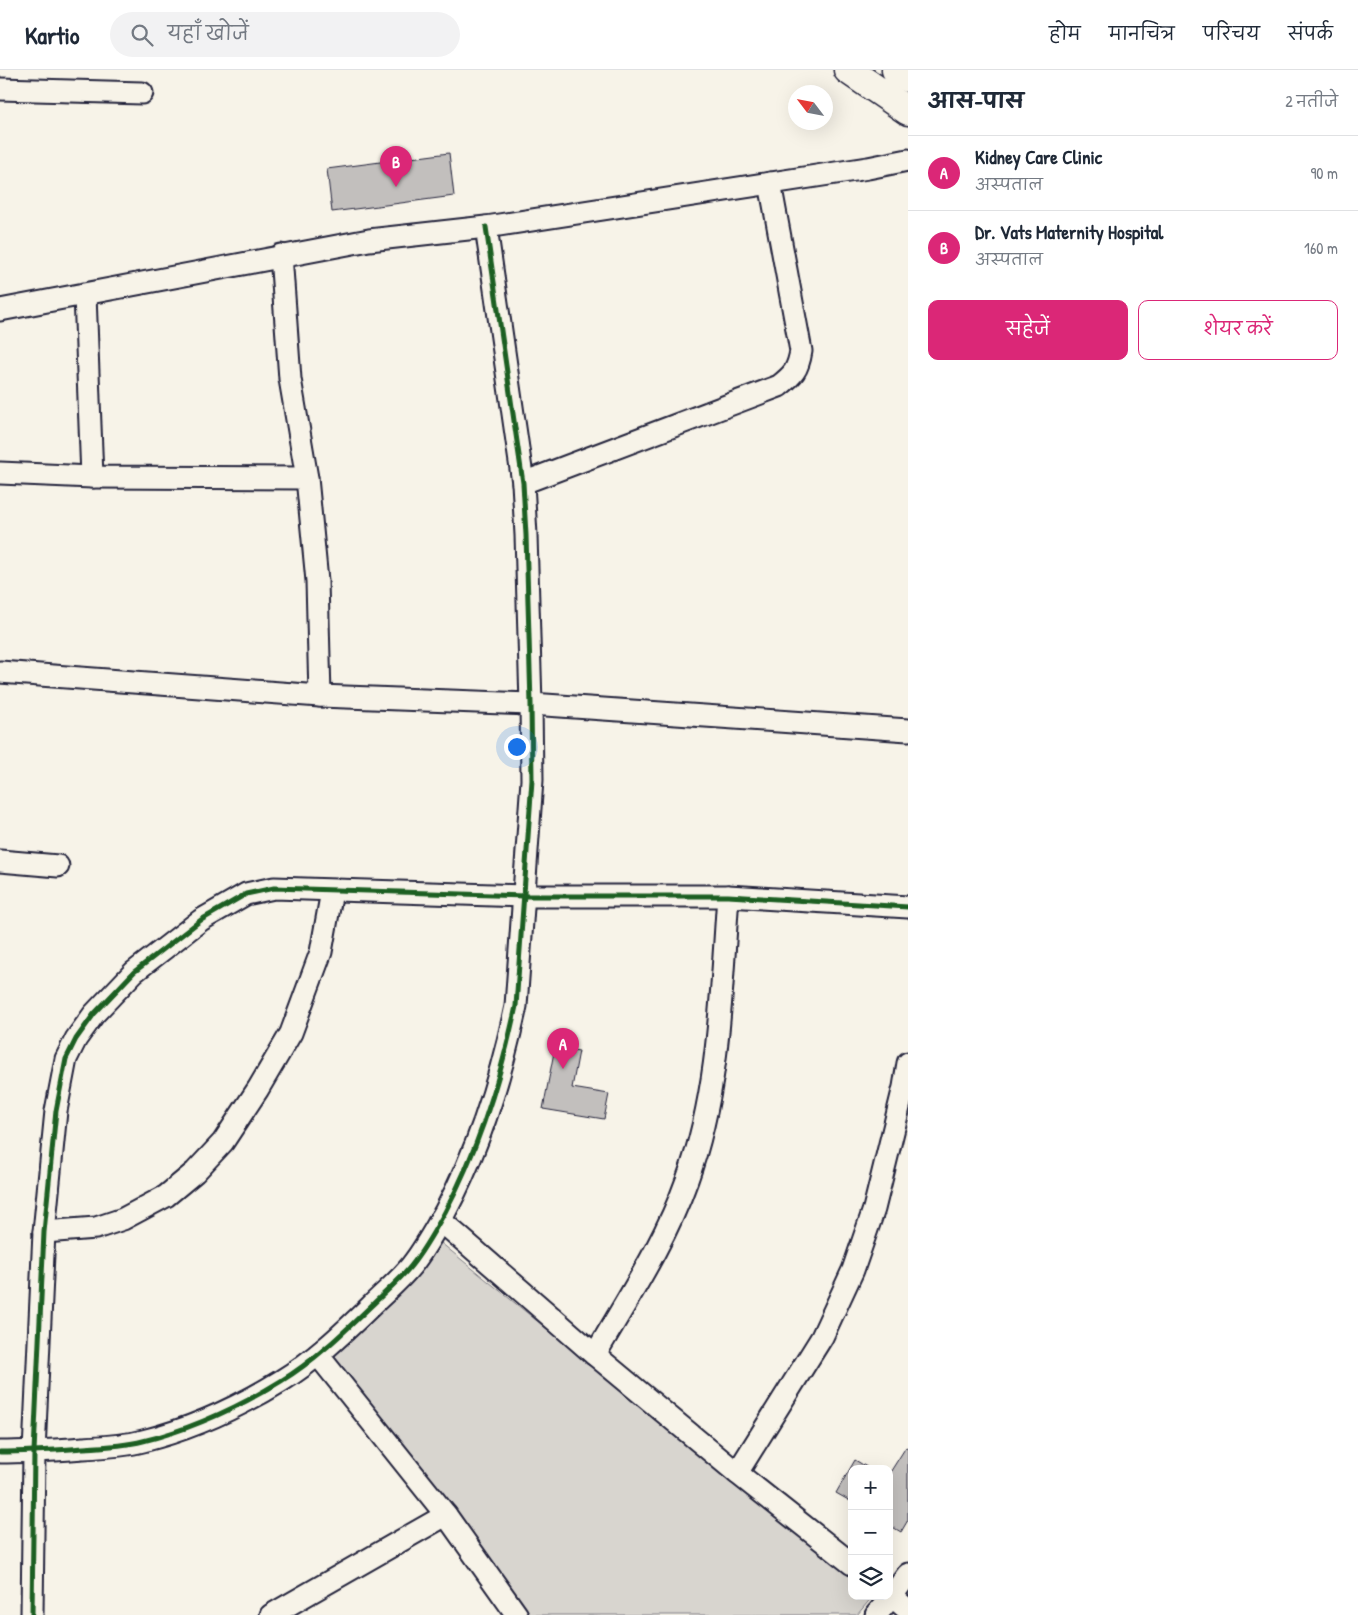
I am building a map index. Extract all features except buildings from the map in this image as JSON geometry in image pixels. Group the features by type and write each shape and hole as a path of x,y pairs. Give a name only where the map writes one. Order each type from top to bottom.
{"main road":[{"path":"848,70 908,111"},
{"path":"896,70 908,78"}],"street":[{"path":"0,89 142,93"},
{"path":"0,310 369,240 486,227 868,168 908,160"},
{"path":"523,483 779,386 790,377 799,366 801,352 770,182"},
{"path":"0,1452 34,1452 141,1442 166,1435 217,1415 282,1381 318,1355 353,1324 411,1266 455,1193 471,1154 494,1093 510,1038 516,1006 532,780 523,483 486,227"},
{"path":"281,256 290,379 307,478 317,581 320,696"},
{"path":"84,295 92,477"},
{"path":"0,473 92,477 307,478"},
{"path":"0,672 320,696 531,704 908,730"},
{"path":"0,861 58,866"},
{"path":"32,1615 34,1452 44,1232 56,1111 66,1059 76,1039 94,1014 134,972 201,920 246,894 274,888 524,896 728,896 908,907"},
{"path":"44,1232 96,1228 123,1219 166,1196 195,1172 223,1142 258,1089 291,1033 321,952 332,891"},
{"path":"595,1355 655,1252 687,1181 703,1130 713,1075 719,1024 728,896"},
{"path":"737,1473 822,1337 853,1270 874,1209 904,1087 908,1063"},
{"path":"440,1220 595,1355 737,1473 848,1561"},
{"path":"318,1355 446,1515 517,1615"},
{"path":"271,1615 446,1515"},
{"path":"876,1615 897,1600 908,1574"}],"shaded area":[{"path":"430,1234 739,1485 848,1567 848,1600 870,1600 857,1615 525,1615 318,1355"}],"cycle path":[{"path":"0,1452 106,1447 143,1441 197,1424 265,1391 317,1356 411,1266 425,1247 445,1212 468,1163 496,1086 516,1006 532,780 523,483 486,227"},
{"path":"32,1615 34,1452 44,1232 56,1111 66,1059 76,1039 94,1014 134,972 201,920 246,894 274,888 524,896 728,896 908,907"}],"place":[{"name":"Dr. Vats Maternity Hospital","path":"396,187"},
{"name":"Kidney Care Clinic","path":"563,1069"}]}
